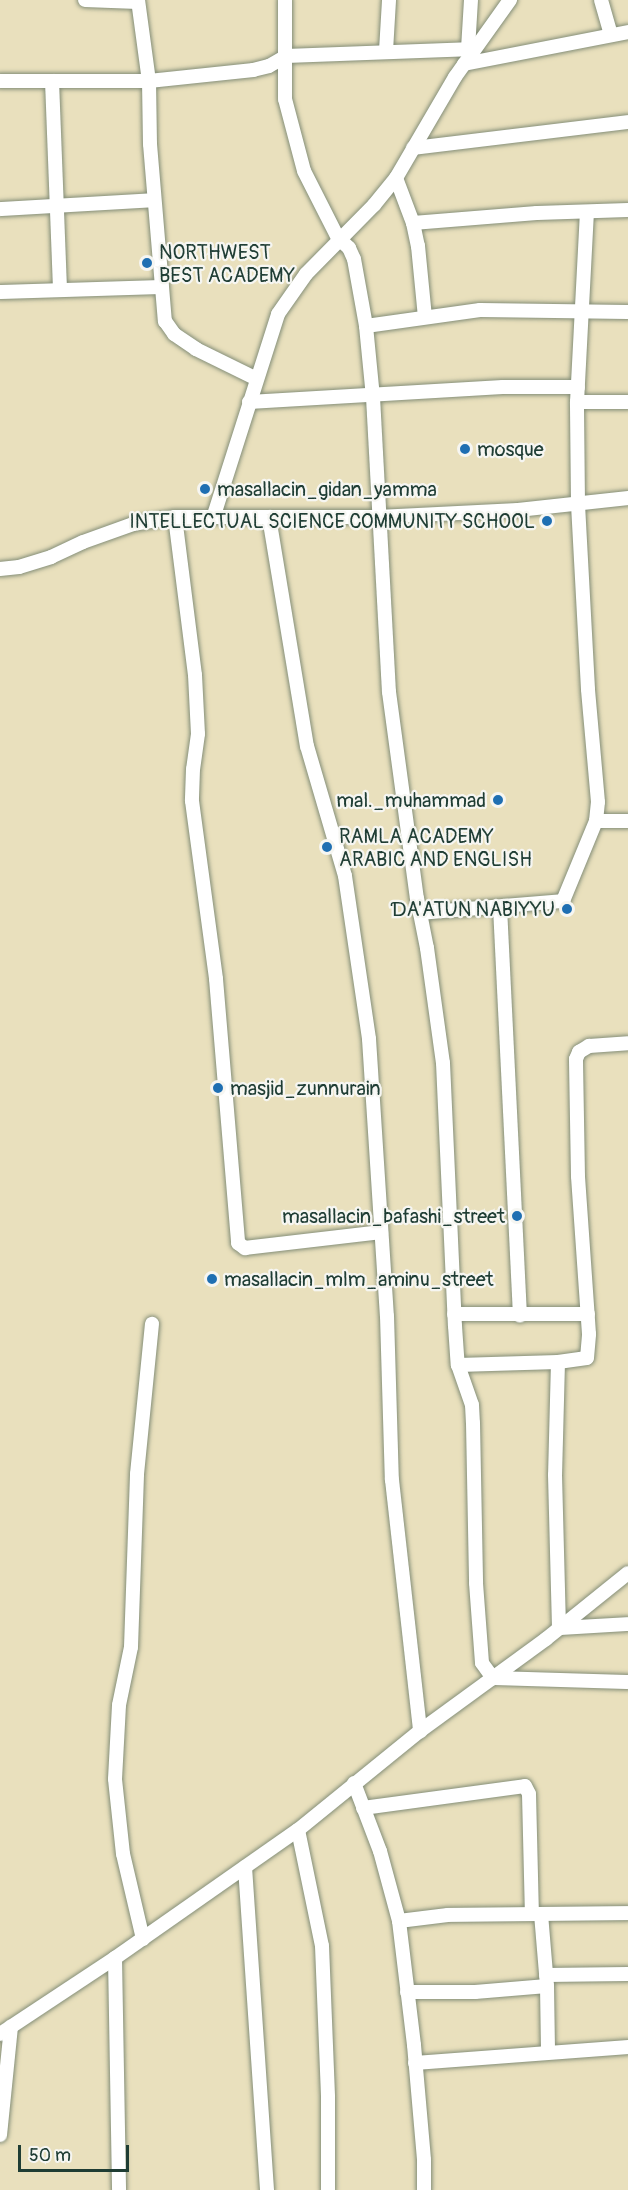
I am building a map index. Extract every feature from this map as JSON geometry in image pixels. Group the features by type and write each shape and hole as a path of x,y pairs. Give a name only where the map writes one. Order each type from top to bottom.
{"street":[{"path":"86,0 138,1 149,81 150,144 165,321 174,334 196,349 255,378"},
{"path":"285,0 285,99 304,171 338,238 349,248 354,259 366,326 373,397 389,692 443,1063 458,1365 472,1405 476,1583 481,1652 482,1663 493,1678"},
{"path":"386,51 389,0"},
{"path":"471,0 471,49"},
{"path":"214,515 255,378 278,314 306,274 338,238 374,205 396,178 471,49 510,0"},
{"path":"601,0 611,35"},
{"path":"464,64 628,32"},
{"path":"0,81 149,81 253,70 269,66 286,56 471,49"},
{"path":"52,81 60,290"},
{"path":"413,148 628,122"},
{"path":"396,178 413,223 418,246 424,317"},
{"path":"0,209 154,200"},
{"path":"413,223 537,213 628,210"},
{"path":"420,913 562,901 596,821 598,802 588,689 578,503 577,402 584,310 587,213"},
{"path":"0,292 162,287"},
{"path":"366,326 480,310 628,312"},
{"path":"249,402 373,397 502,387 578,387"},
{"path":"577,402 628,402"},
{"path":"0,569 19,567 51,557 83,542 133,524 175,517 214,515 378,517 518,510 628,498"},
{"path":"175,517 195,675 198,734 193,769 192,801 216,980 238,1244 245,1248 381,1232"},
{"path":"269,517 307,746 345,876 369,1039 381,1232 392,1480 420,1731"},
{"path":"596,821 628,821"},
{"path":"500,907 520,1316"},
{"path":"458,1365 558,1362 587,1358 589,1353 588,1314 578,1176 576,1059 579,1052 589,1046 628,1043"},
{"path":"454,1314 520,1316 588,1314"},
{"path":"143,1939 123,1854 115,1779 119,1705 131,1647 137,1474 152,1324"},
{"path":"558,1362 555,1475 559,1628"},
{"path":"0,2134 5,2031 143,1939 298,1830 420,1731 559,1628 628,1573"},
{"path":"559,1628 628,1624"},
{"path":"493,1678 628,1682"},
{"path":"354,1783 380,1851 399,1921 415,2063 424,2160 424,2190"},
{"path":"363,1808 525,1786 529,1794 537,1914 547,1981 548,2051"},
{"path":"298,1830 322,1946 328,2097 328,2190"},
{"path":"245,1867 267,2190"},
{"path":"399,1921 448,1915 628,1913"},
{"path":"115,1958 119,2190"},
{"path":"407,1992 475,1992 547,1981 628,1974"},
{"path":"415,2063 548,2051 628,2047"}],"place":[{"name":"NORTHWEST BEST ACADEMY","path":"147,263"},
{"name":"mosque","path":"465,449"},
{"name":"masallacin_gidan_yamma","path":"205,489"},
{"name":"INTELLECTUAL SCIENCE COMMUNITY SCHOOL","path":"547,521"},
{"name":"mal._muhammad","path":"498,800"},
{"name":"RAMLA ACADEMY ARABIC AND ENGLISH","path":"327,847"},
{"name":"ƊA'ATUN NABIYYU","path":"567,909"},
{"name":"masjid_zunnurain","path":"218,1088"},
{"name":"masallacin_bafashi_street","path":"517,1216"},
{"name":"masallacin_mlm_aminu_street","path":"212,1279"}]}
